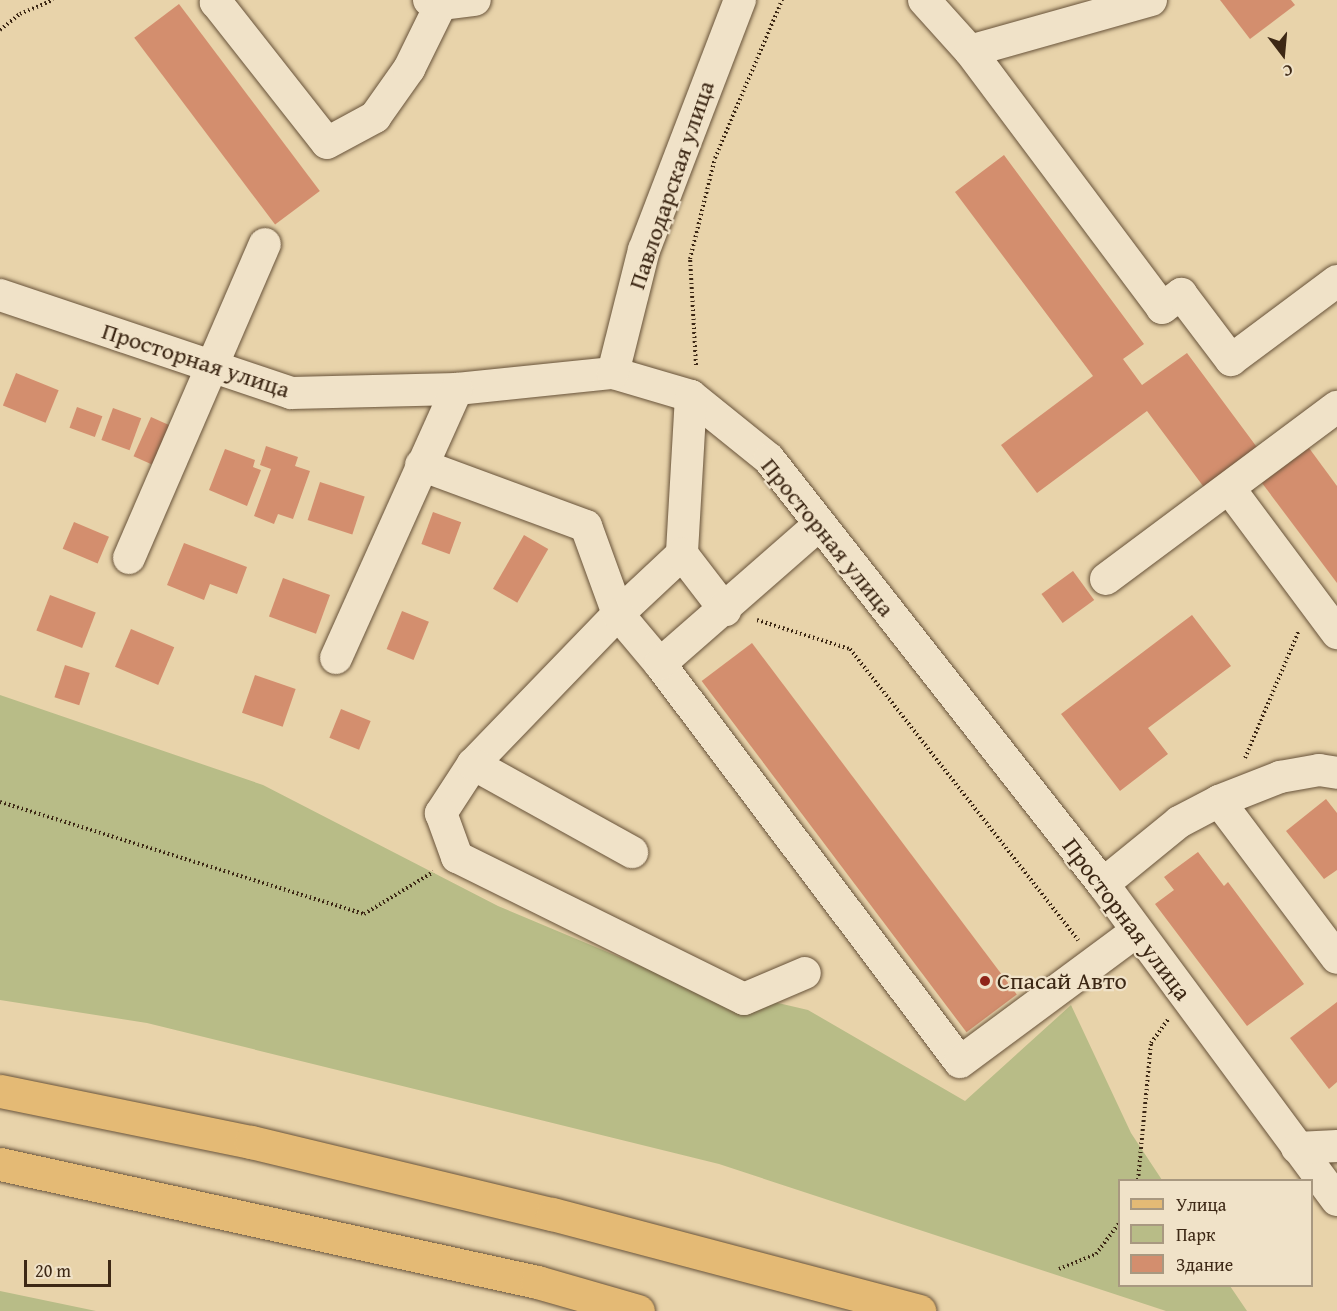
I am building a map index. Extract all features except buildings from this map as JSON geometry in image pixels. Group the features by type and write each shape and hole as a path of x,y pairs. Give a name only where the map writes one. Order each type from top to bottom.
{"main road":[{"path":"0,1091 251,1142 529,1208 859,1292 919,1311"},
{"path":"0,1164 537,1282 638,1311"}],"street":[{"path":"219,0 216,2 327,143 375,117 409,69 435,2 475,0"},
{"name":"Павлодарская улица","path":"613,373 644,250 740,0"},
{"path":"924,0 970,51 1162,308 1181,294 1231,360 1337,281"},
{"path":"970,51 1151,0"},
{"path":"129,558 265,244"},
{"name":"Просторная улица","path":"0,295 211,368 291,393 457,389 613,373 694,399 769,459 1103,884 1136,932 1337,1200"},
{"path":"336,657 457,389"},
{"path":"694,399 682,554 725,610"},
{"path":"1106,579 1337,407"},
{"path":"421,465 586,525 618,614 660,664 960,1062 1136,932"},
{"path":"1229,488 1337,633"},
{"path":"660,664 725,610 819,525"},
{"path":"682,554 618,614 473,764 441,813 457,858 744,999 805,973"},
{"path":"473,764 632,852"},
{"path":"1103,884 1179,822 1224,799 1280,777 1319,770 1337,773"},
{"path":"1224,799 1337,958"},
{"path":"1297,1148 1337,1146"}],"path":[{"path":"0,30 20,14 53,0"},
{"path":"694,399 690,259 716,158 782,0"},
{"path":"1224,799 1312,599"},
{"path":"725,610 850,649 1095,961"},
{"path":"0,802 364,914 457,858"},
{"path":"1138,1179 1151,1043 1186,996"},
{"path":"1059,1269 1096,1254 1118,1223"}],"green space":[{"path":"0,695 263,785 498,906 667,977 808,1010 965,1101 1071,1005 1131,1133 1161,1179 1118,1179 1118,1287 1231,1287 1247,1311 1166,1311 719,1164 147,1023 0,1000"},
{"path":"0,1291 96,1311 0,1311"}],"place":[{"name":"Спасай Авто","path":"985,981"}]}
